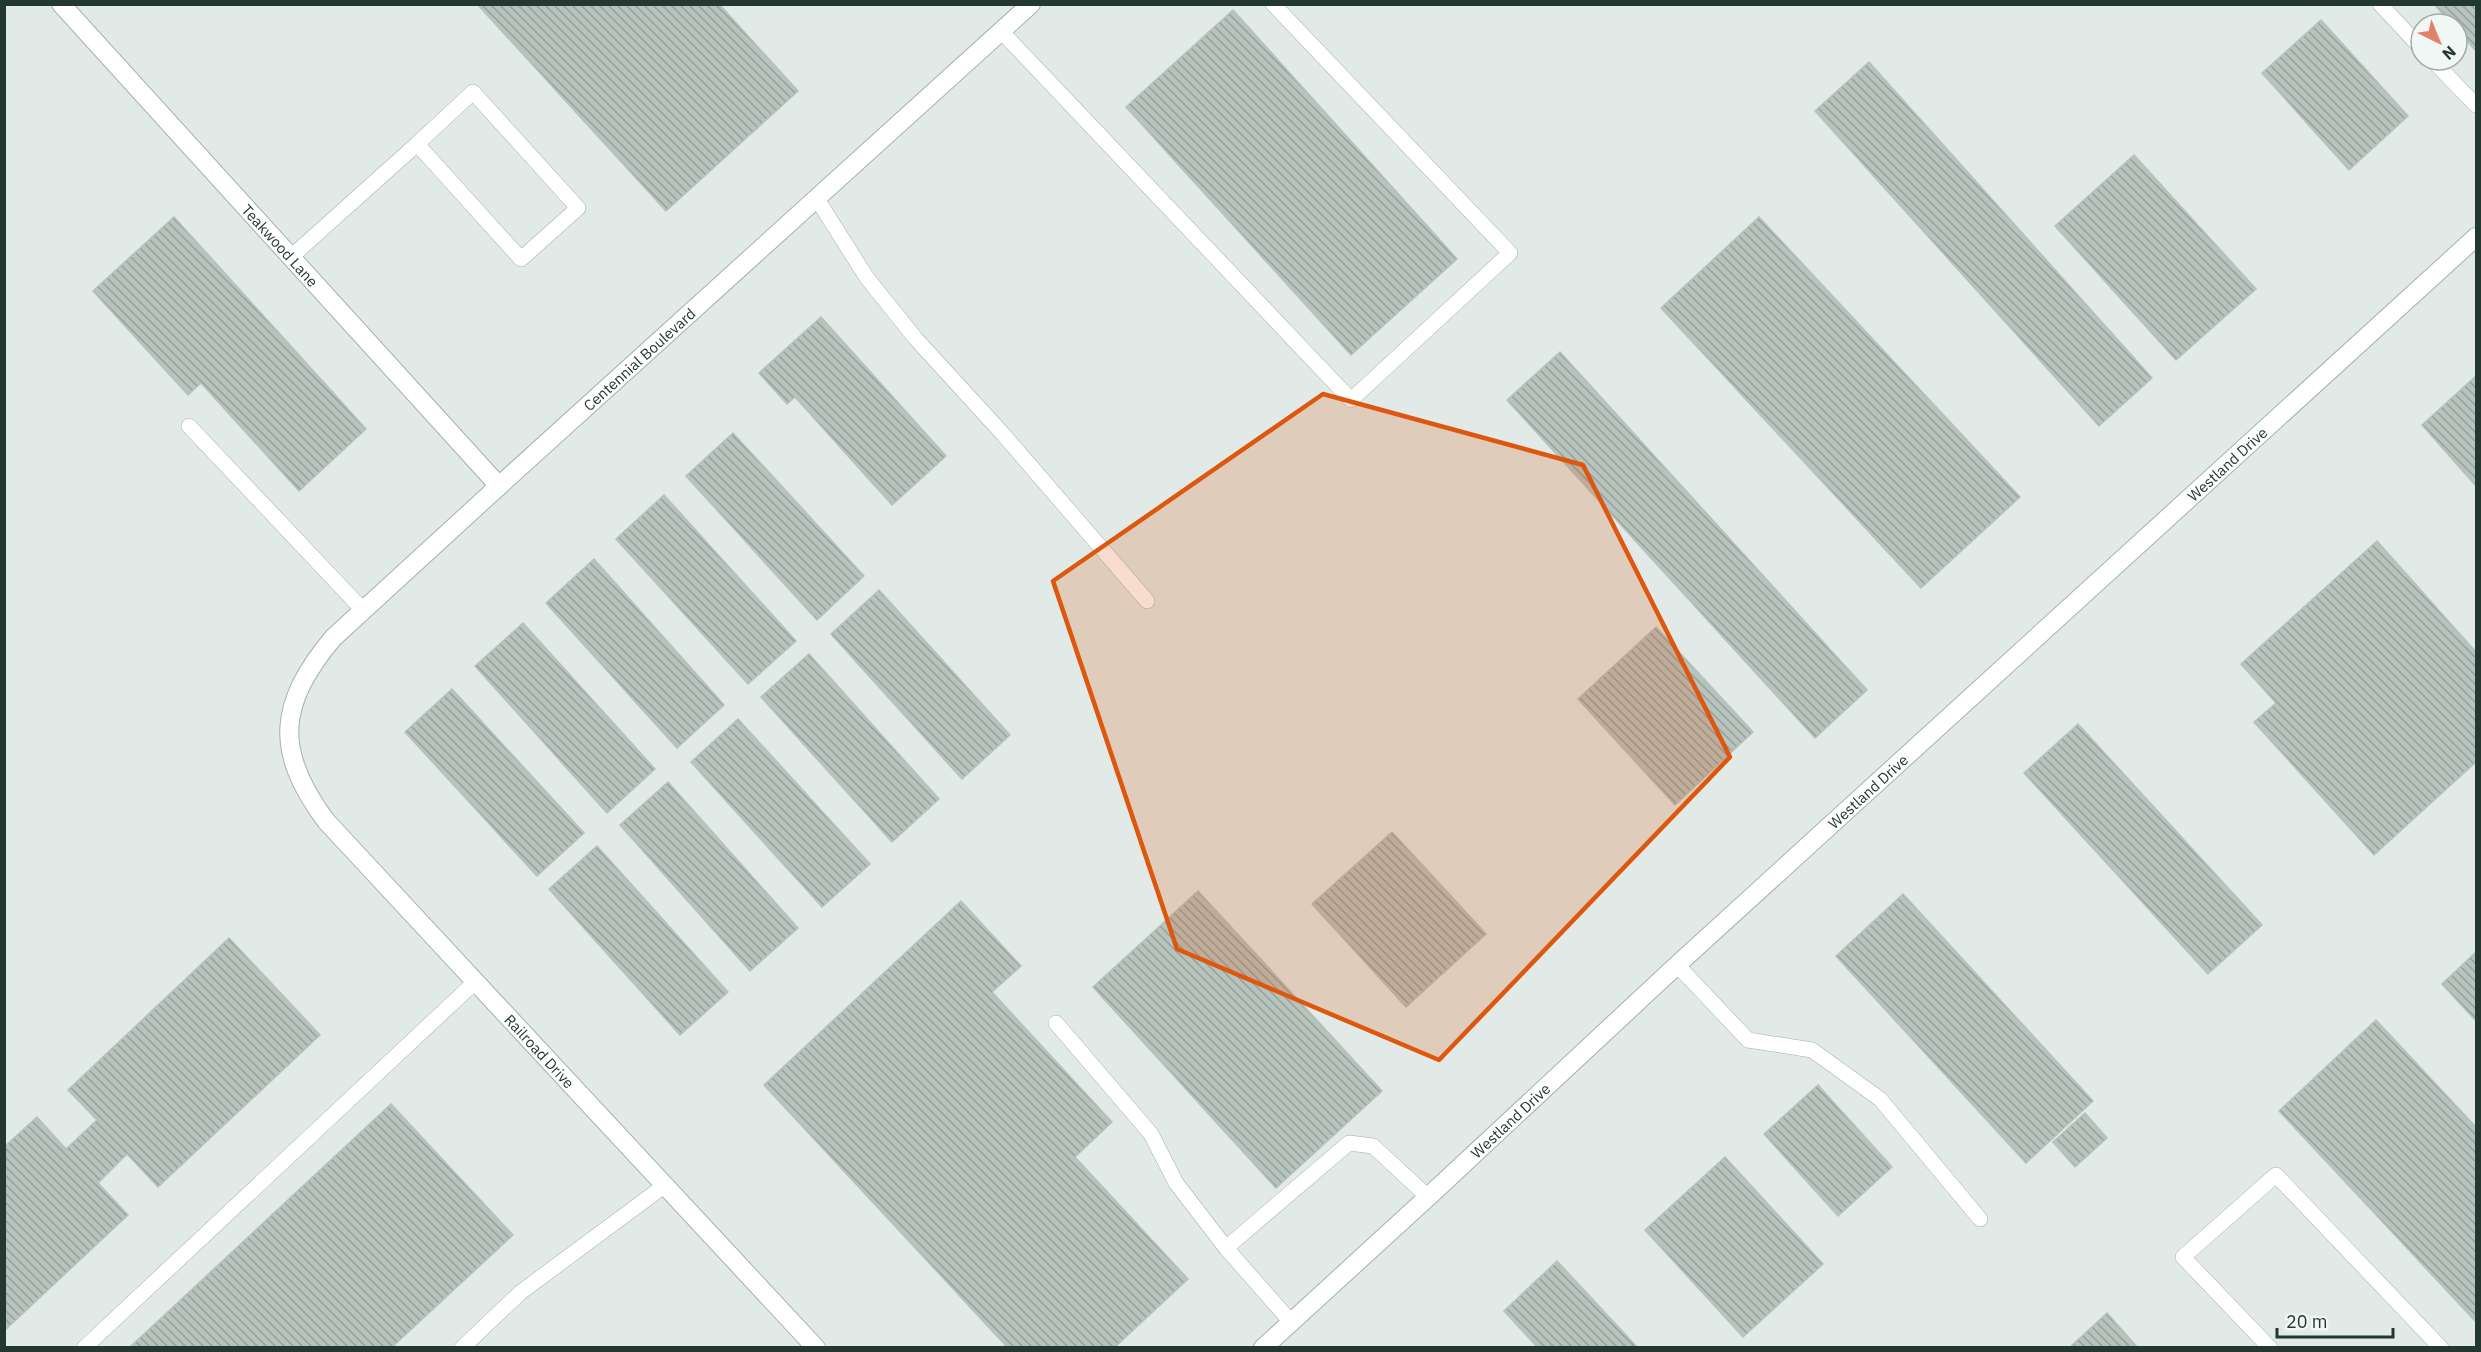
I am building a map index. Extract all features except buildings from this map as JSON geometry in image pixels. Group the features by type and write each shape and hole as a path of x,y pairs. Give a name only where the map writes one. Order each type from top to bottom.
{"street":[{"name":"Teakwood Lane","path":"62,4 499,486"},
{"name":"Centennial Boulevard","path":"288,739 291,714 300,686 311,664 333,638 1031,4"},
{"name":"Westland Drive","path":"1263,1347 1677,965 2476,237"},
{"name":"Railroad Drive","path":"288,739 294,767 309,799 326,821 816,1347"}],"lane":[{"path":"1001,31 1351,400 1510,253 1273,4"},
{"path":"2380,4 2409,35"},
{"path":"2444,72 2476,105"},
{"path":"291,257 473,93 578,208 522,259 417,144"},
{"path":"817,199 867,278 916,339 1002,433 1147,601"},
{"path":"189,426 363,610"},
{"path":"1677,965 1748,1040 1812,1050 1880,1099 1980,1219"},
{"path":"84,1347 476,982"},
{"path":"1056,1023 1151,1134 1176,1183 1226,1248 1291,1322"},
{"path":"1226,1248 1348,1143 1373,1146 1428,1197"},
{"path":"2270,1347 2183,1257 2276,1175 2440,1347"},
{"path":"462,1347 521,1292 664,1186"}],"highlighted area":[{"path":"1323,394 1583,465 1730,757 1439,1060 1177,949 1053,581"}]}
